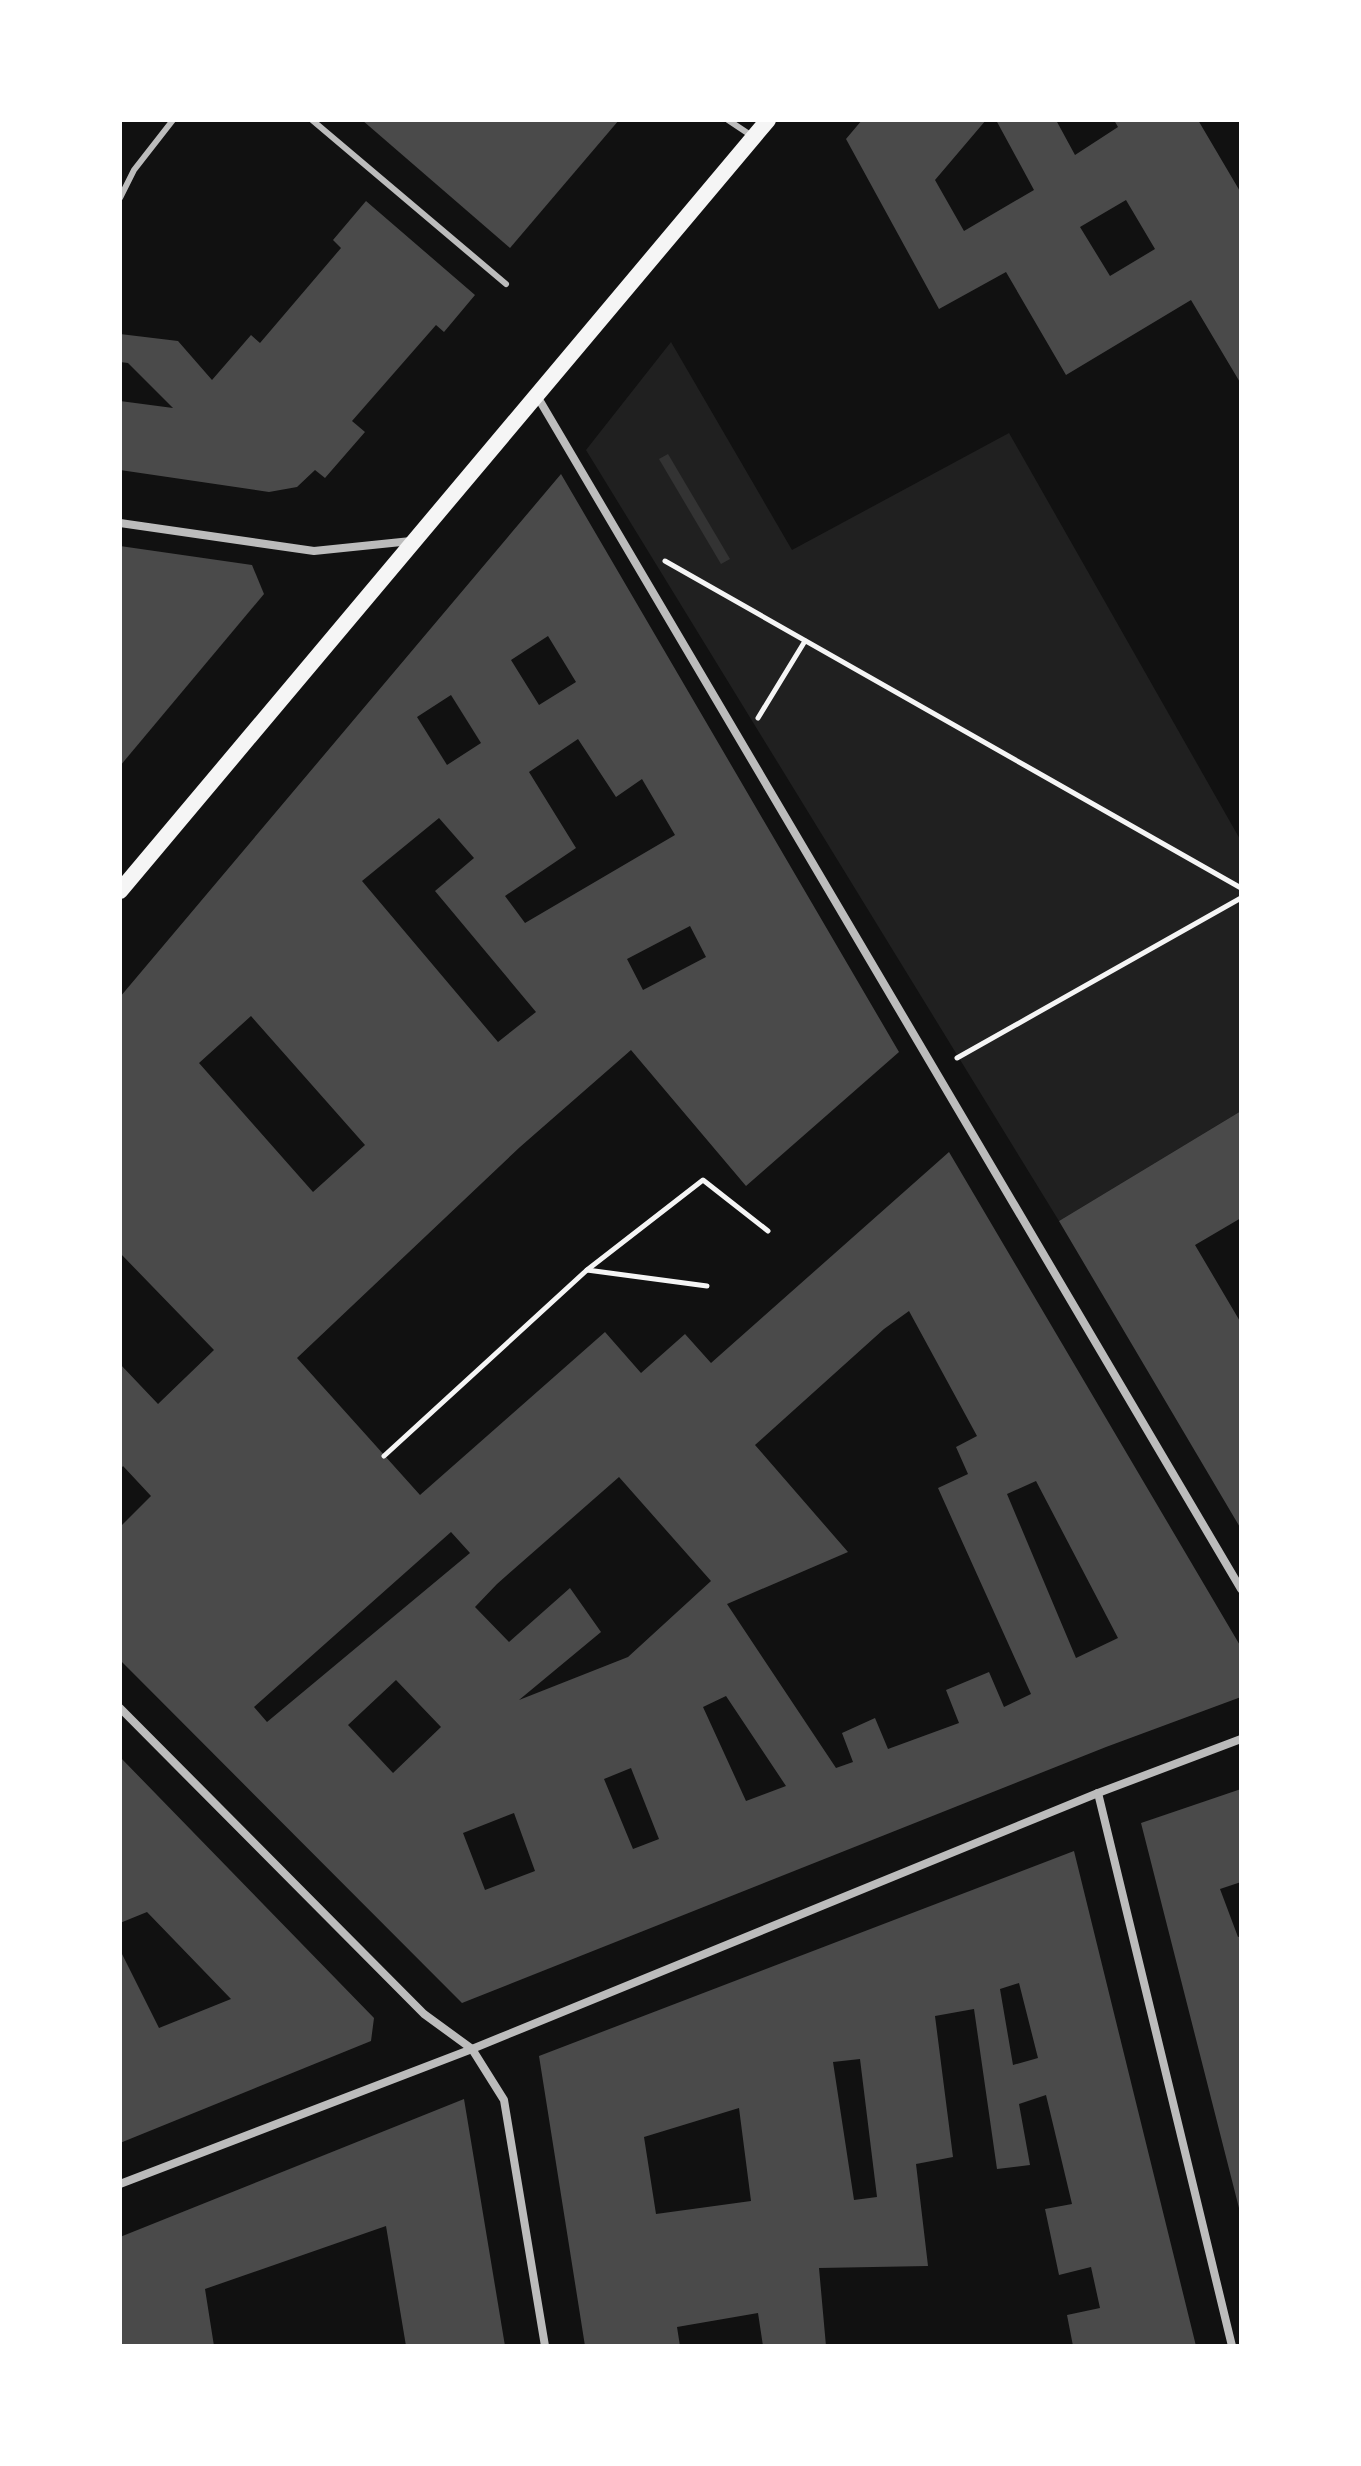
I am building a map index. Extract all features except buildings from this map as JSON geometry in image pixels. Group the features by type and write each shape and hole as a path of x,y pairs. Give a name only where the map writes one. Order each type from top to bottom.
{"main road":[{"path":"120,891 768,120"}],"street":[{"path":"537,396 1241,1589"},
{"path":"120,523 314,551 416,541"},
{"path":"120,1708 424,2014 472,2049 504,2100 545,2346"},
{"path":"120,2184 472,2049 1098,1793 1241,1739"},
{"path":"1098,1793 1232,2346"}],"lane":[{"path":"120,198 134,170 173,120"},
{"path":"312,120 506,284"},
{"path":"728,120 753,137"}],"path":[{"path":"619,535 1241,888"},
{"path":"742,744 805,641"},
{"path":"935,1070 1241,898"},
{"path":"384,1456 587,1270 703,1180 768,1231"},
{"path":"587,1270 707,1286"}],"shaded area":[{"path":"671,342 792,550 1009,433 1241,841 1241,1111 1059,1221 586,450"},
{"path":"668,454 730,559 721,564 659,459"}]}
